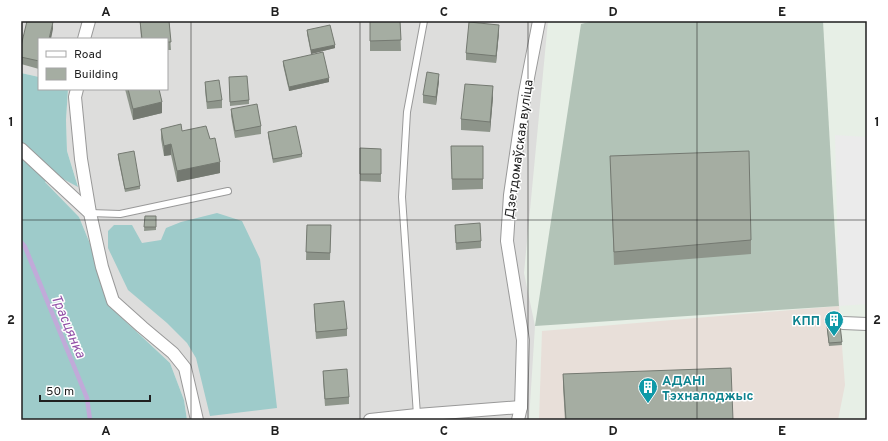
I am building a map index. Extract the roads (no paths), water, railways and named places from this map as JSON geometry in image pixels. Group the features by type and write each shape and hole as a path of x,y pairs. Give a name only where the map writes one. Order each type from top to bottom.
{"street":[{"path":"84,38 89,21"},
{"name":"Дзетдомаўская вуліца","path":"518,420 521,407 523,340 507,241 510,195 525,93 538,21"},
{"path":"77,90 75,97 81,159 90,213 102,267 113,301 173,353 185,368 197,420"},
{"path":"21,149 90,213"},
{"path":"844,323 867,324"},
{"path":"370,420 521,407"}],"lane":[{"path":"417,415 402,197 407,112 424,21"},
{"path":"90,213 120,214 228,191"}],"waterway":[{"name":"Трасцянка","path":"21,242 25,247 87,398 90,420"}],"place":[{"name":"КПП","path":"834,337"},
{"name":"АДАНІ Тэхналоджыс","path":"648,404"}]}
